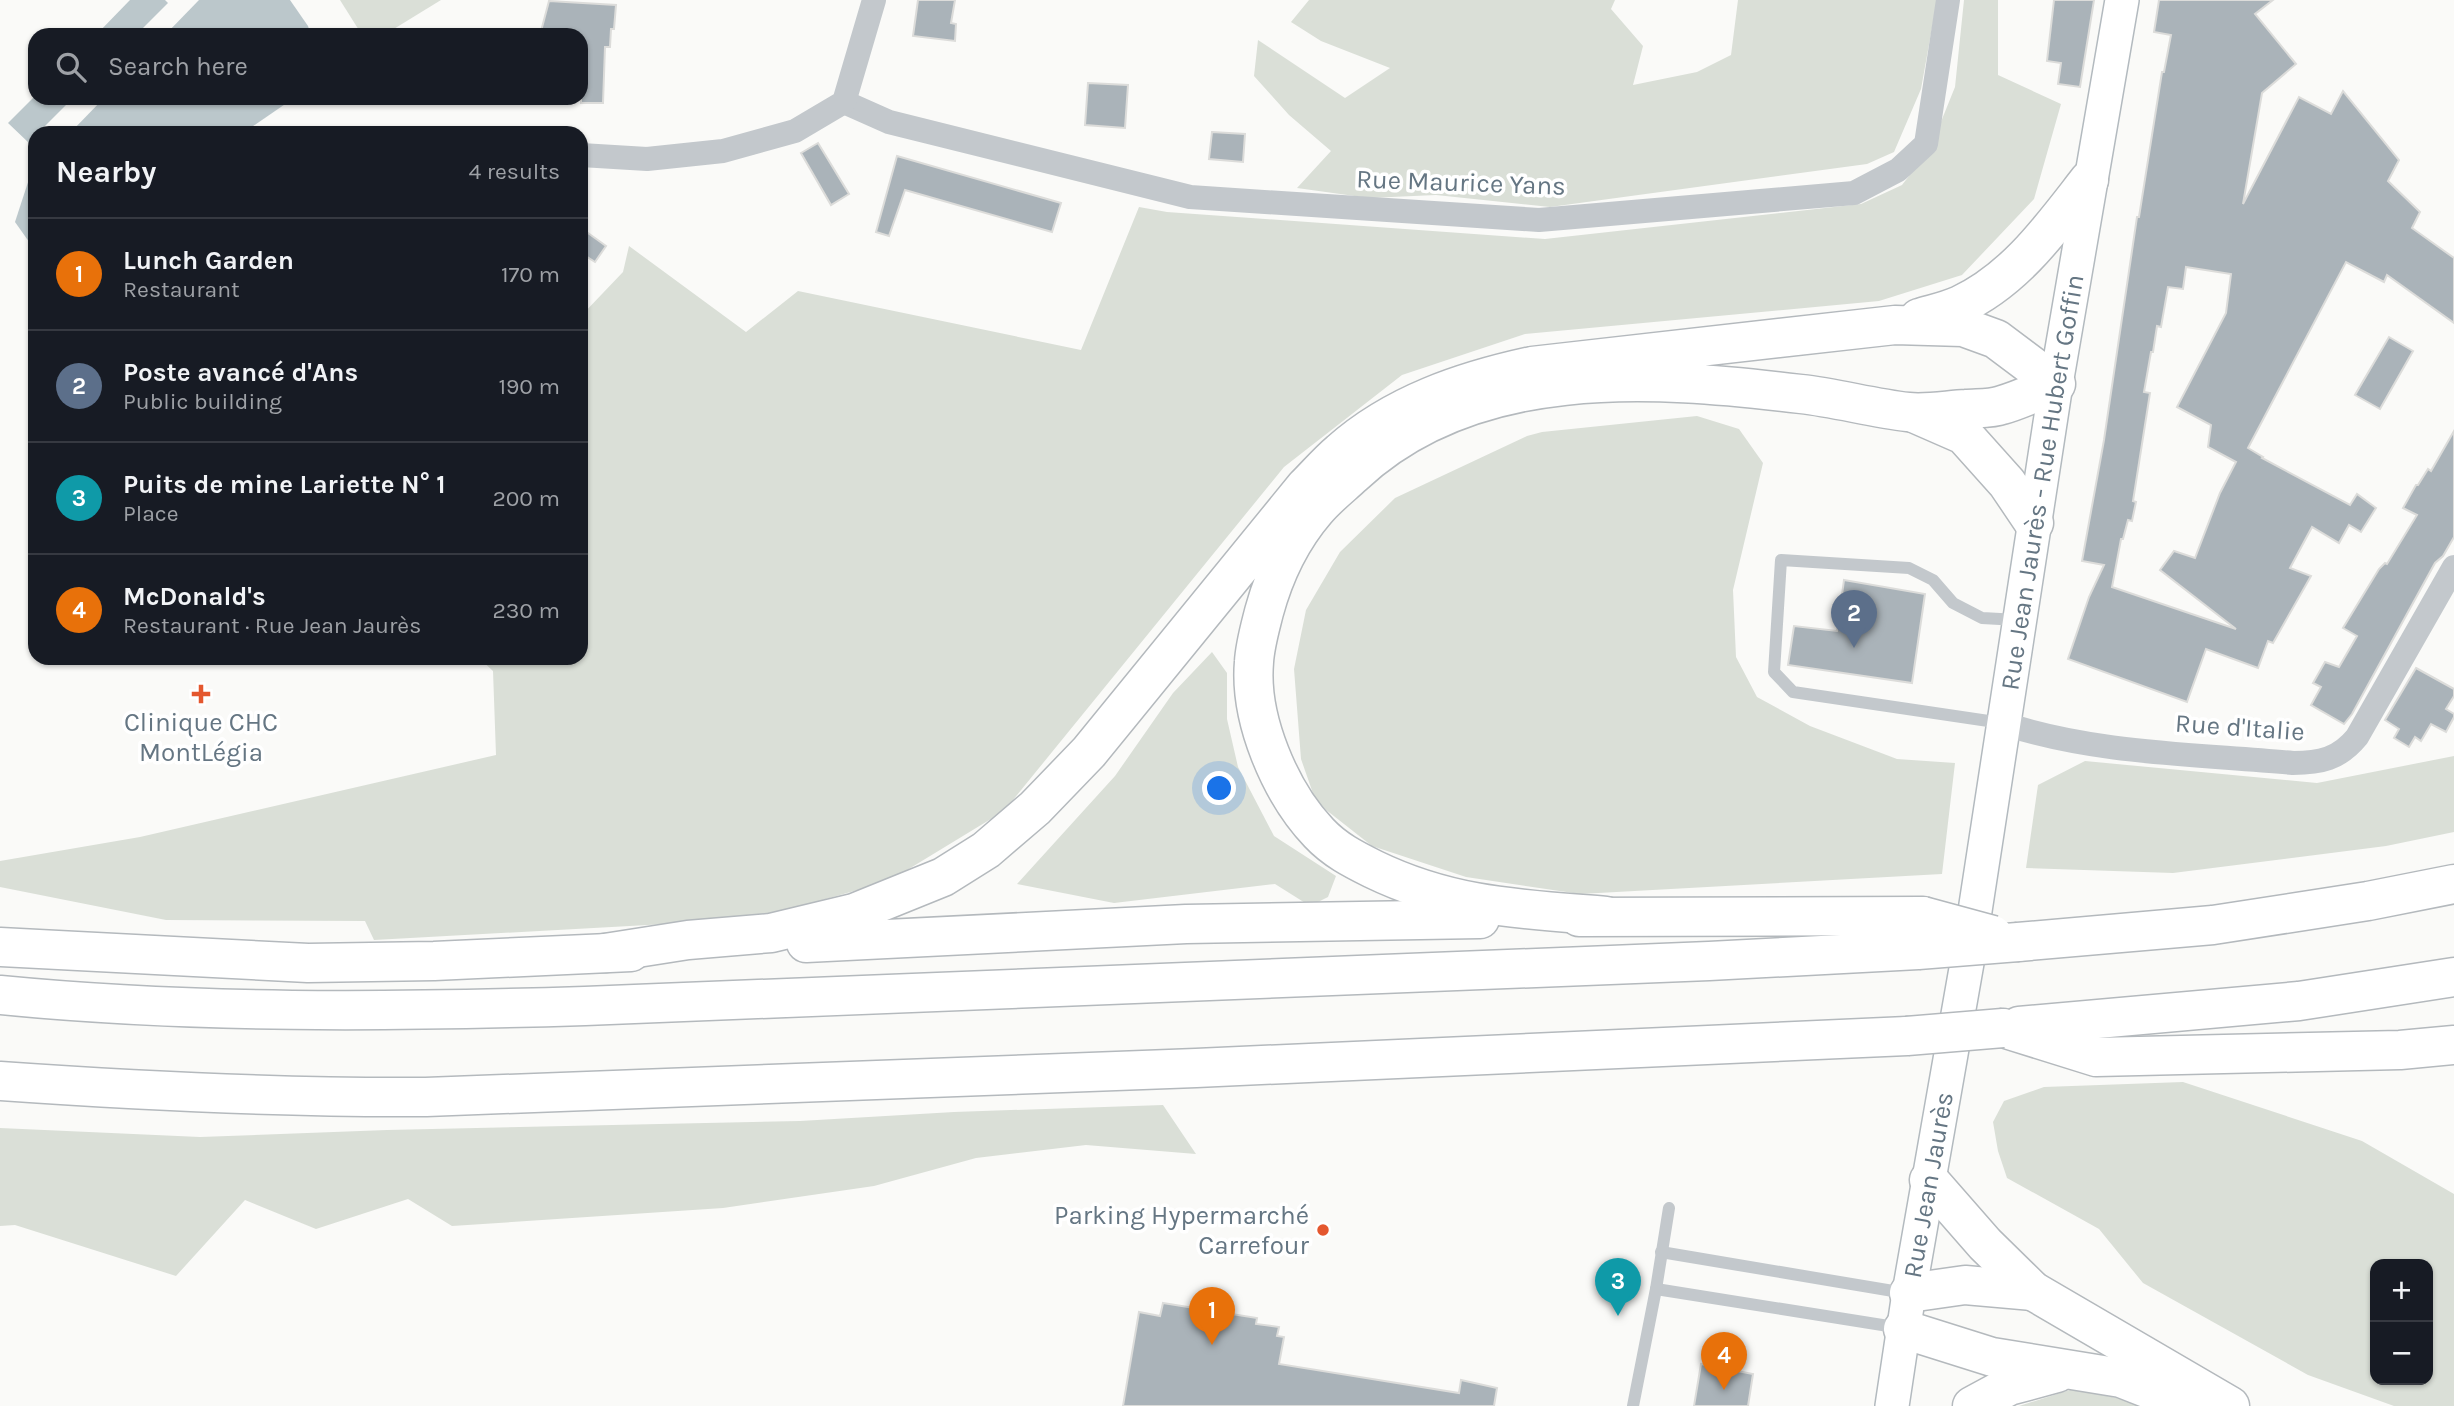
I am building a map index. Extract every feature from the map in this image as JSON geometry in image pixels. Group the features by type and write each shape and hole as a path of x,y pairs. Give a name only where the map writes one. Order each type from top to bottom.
{"highway":[{"path":"1895,325 1959,305 1987,290 2017,266 2090,180"},
{"path":"605,953 688,940 771,933 855,913 943,877 986,850 1035,808 1089,752 1306,486 1341,451 1387,418 1420,401 1495,374 1532,366 1895,325 1963,327 1996,338 2056,383"},
{"path":"2056,383 1999,407 1911,412 1804,394 1695,383 1581,383 1525,390 1458,410 1406,435 1377,453 1315,510 1287,553 1271,585 1254,664 1257,702 1275,770 1294,803 1319,833 1345,855 1420,890 1461,901 1606,916 1921,933 2018,942 2213,925 2368,901 2454,884"},
{"path":"1911,412 1964,435 2007,483 2034,523"},
{"path":"0,947 308,963 434,961 1186,924 1606,916"},
{"path":"0,995 100,1004 406,1011 599,1006 1709,961 1921,933"},
{"path":"0,1082 306,1098 426,1097 1209,1067 1907,1036 2299,1002 2454,977"},
{"path":"2003,1028 2096,1057 2400,1051 2454,1045"},
{"path":"2400,1051 2454,1057"},
{"path":"1929,1180 1984,1244 2033,1291 2230,1406"},
{"path":"1906,1311 1965,1285 2033,1291"},
{"path":"1906,1311 1992,1357 2121,1378 2164,1395 2182,1406"},
{"path":"1972,1406 2009,1386 2069,1369"}],"main road":[{"name":"Rue Jean Jaurès - Rue Hubert Goffin","path":"1967,963 2056,383 2122,0"},
{"name":"Rue Jean Jaurès","path":"1892,1406 1967,963"}],"street":[{"path":"588,155 647,159 723,151 795,131 844,102 874,0"},
{"name":"Rue Maurice Yans","path":"844,102 889,121 1190,197 1539,220 1854,193 1898,170 1926,144 1948,0"},
{"name":"Rue d'Italie","path":"2002,723 2040,736 2097,746 2293,763 2328,760 2357,737 2454,567"}],"lane":[{"path":"2002,723 1793,692 1774,672 1781,560 1909,568 1933,580 1953,603 1982,618 2018,620"},
{"path":"1633,1406 1669,1208"},
{"path":"1661,1252 1906,1311"},
{"path":"1656,1289 1906,1311"}],"shaded area":[{"path":"130,0 165,0 168,3 143,28 103,28"},
{"path":"199,0 290,0 309,28 172,28"},
{"path":"340,0 441,0 395,28 358,28"},
{"path":"1309,0 1615,0 1611,9 1643,46 1633,85 1697,72 1731,55 1738,0 1937,0 1921,89 1894,152 1867,164 1550,207 1436,195 1369,198 1297,188 1331,151 1289,115 1254,76 1258,40 1345,98 1390,68 1321,41 1291,22"},
{"path":"1964,0 1998,0 1998,75 2061,104 2034,199 1962,275 1879,301 1525,334 1402,375 1284,467 1004,811 889,881 756,919 374,940 365,921 166,920 0,887 0,861 140,837 496,755 493,671 487,665 588,665 588,309 623,272 629,246 746,332 798,291 1081,350 1139,207 1167,212 1545,239 1861,204 1902,185 1930,149 1955,87"},
{"path":"28,103 66,105 45,126 28,126 28,142 8,123"},
{"path":"97,105 284,105 253,126 77,126"},
{"path":"28,182 28,240 15,222"},
{"path":"1697,416 1739,429 1763,463 1733,590 1736,657 1757,697 1810,726 1897,759 1955,763 1942,874 1580,894 1466,877 1372,846 1316,802 1301,759 1294,669 1306,610 1340,552 1395,498 1527,436 1542,432"},
{"path":"1212,652 1227,673 1227,719 1238,767 1274,836 1336,876 1328,897 1310,906 1275,884 1114,903 1017,884 1115,776 1173,693"},
{"path":"2454,756 2454,832 2386,846 2173,873 2026,868 2038,785 2085,761 2317,783"},
{"path":"2183,1082 2362,1141 2454,1194 2454,1406 2394,1406 2308,1375 2143,1283 2099,1229 2007,1178 1998,1151 1993,1122 2004,1101 2044,1087"},
{"path":"1163,1105 1196,1154 1086,1145 976,1158 874,1186 723,1208 452,1226 408,1199 316,1229 245,1200 176,1276 15,1225 0,1226 0,1128 200,1137 800,1121 954,1112"},
{"path":"2073,1389 2136,1402 2143,1406 2019,1406"}],"building":[{"path":"918,0 955,0 951,23 956,24 955,41 913,36"},
{"path":"2054,0 2094,0 2080,87 2058,84 2061,63 2047,61"},
{"path":"2159,0 2273,0 2255,14 2296,64 2262,93 2243,204 2299,97 2331,114 2343,91 2399,160 2388,181 2420,212 2412,228 2454,258 2454,323 2387,275 2384,282 2346,262 2248,448 2350,505 2357,494 2376,508 2361,532 2349,525 2339,543 2312,527 2290,568 2311,576 2273,643 2268,641 2258,668 2206,649 2187,702 2068,659 2089,597 2104,565 2082,561 2104,440 2137,217 2171,35 2154,32","holes":["2186,267 2231,274 2226,313 2177,407 2211,425 2208,447 2236,462 2220,493 2195,558 2174,551 2160,570 2236,629 2112,587 2121,539 2128,520 2132,521 2136,502 2133,501 2150,393 2144,392 2168,287 2183,289"]},
{"path":"549,1 616,5 610,47 605,47 603,103 588,103 588,28 542,28"},
{"path":"1088,83 1128,85 1125,128 1085,125"},
{"path":"1212,132 1245,134 1243,162 1209,159"},
{"path":"818,143 849,194 831,205 801,153"},
{"path":"897,156 1061,203 1052,232 905,190 889,236 876,232"},
{"path":"588,233 606,246 595,262 588,258"},
{"path":"2389,337 2413,351 2380,409 2355,395"},
{"path":"2454,431 2454,537 2443,556 2435,563 2344,724 2311,705 2321,687 2313,683 2325,662 2339,667 2357,636 2343,628 2379,569 2387,564 2417,515 2403,508 2428,469 2431,471"},
{"path":"1844,580 1925,594 1912,683 1788,665 1794,626 1837,631"},
{"path":"2416,668 2454,689 2454,696 2446,709 2454,714 2454,717 2446,732 2431,724 2421,741 2415,737 2409,747 2394,738 2399,729 2385,720"},
{"path":"1163,1303 1257,1318 1256,1324 1279,1327 1277,1336 1284,1337 1279,1364 1459,1393 1461,1380 1497,1388 1494,1406 1123,1406 1139,1312 1160,1316"},
{"path":"1701,1364 1753,1374 1748,1406 1694,1406"}],"place":[{"name":"Poste avancé d'Ans","path":"1854,648"},
{"name":"Clinique CHC MontLégia","path":"201,694"},
{"name":"Parking Hypermarché Carrefour","path":"1323,1230"},
{"name":"Puits de mine Lariette N° 1","path":"1618,1316"},
{"name":"Lunch Garden","path":"1212,1345"},
{"name":"McDonald's","path":"1724,1390"}]}
